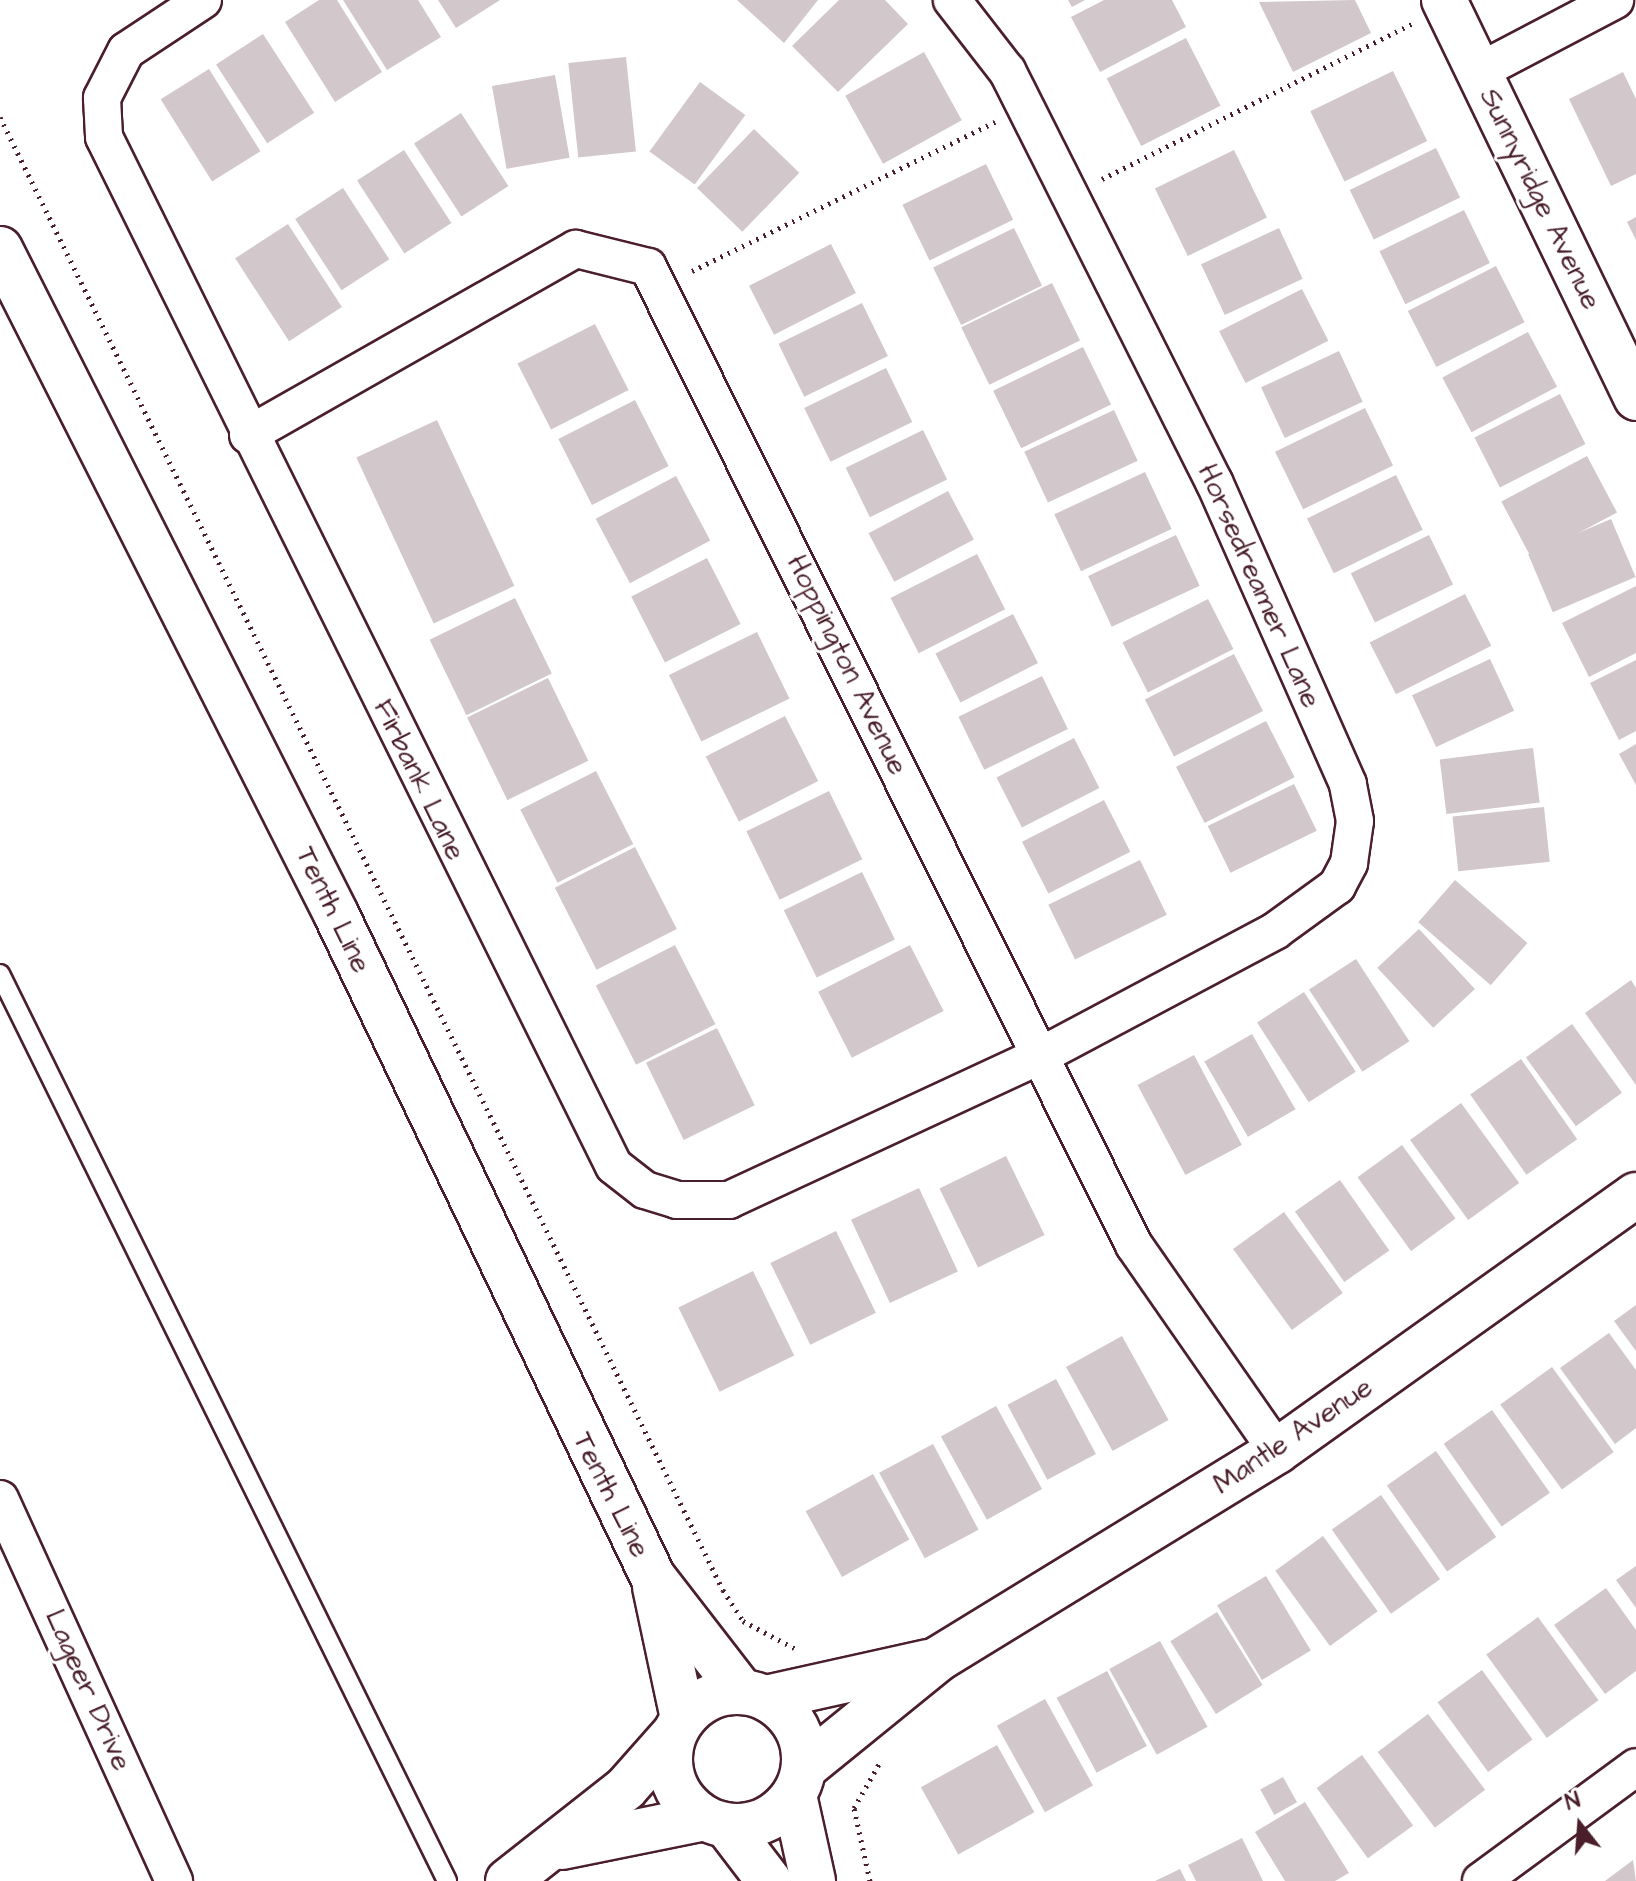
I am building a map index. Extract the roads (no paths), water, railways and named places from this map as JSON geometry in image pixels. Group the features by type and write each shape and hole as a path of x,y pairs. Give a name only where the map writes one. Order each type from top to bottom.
{"street":[{"name":"Firbank Lane","path":"203,0 126,51 102,98 104,137 248,435 614,1166 645,1190 677,1200 729,1200 1042,1055"},
{"name":"Horsedreamer Lane","path":"952,0 1025,107 1214,482 1348,784 1355,821 1337,886 1275,931 1042,1055"},
{"path":"1478,72 1615,0"},
{"name":"Sunnyridge Avenue","path":"1445,3 1636,398"},
{"name":"Tenth Line","path":"0,249 336,914 653,1577 754,1695"},
{"name":"Hoppington Avenue","path":"248,435 576,249 648,267 1134,1245 1277,1451"},
{"name":"Mantle Avenue","path":"799,1782 863,1722 938,1659 1277,1451 1636,1195"},
{"name":"Lageer Drive","path":"0,1499 174,1881"},
{"name":"Tenth Line","path":"653,1577 678,1726"},
{"name":"Mantle Avenue","path":"754,1695 938,1659"},
{"path":"508,1881 556,1848 678,1726 720,1694 754,1695 796,1727 799,1782 813,1881"},
{"path":"678,1726 674,1781 769,1881"},
{"path":"1481,1881 1636,1767"},
{"path":"556,1848 715,1822 765,1820 799,1782"}],"lane":[{"path":"0,974 447,1881"}]}
